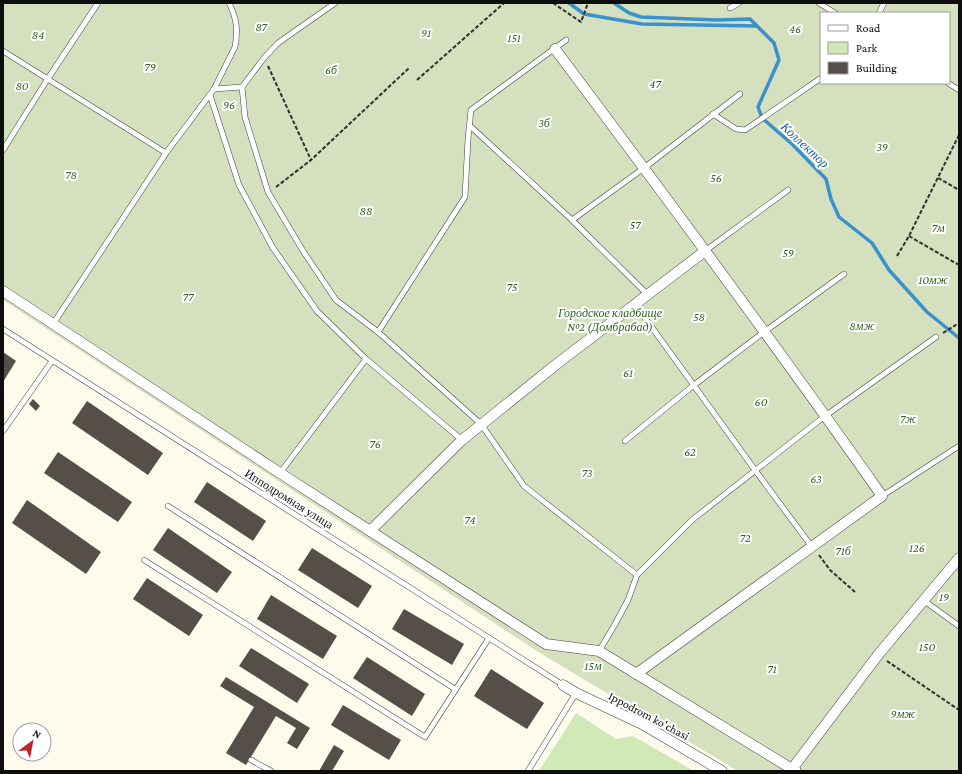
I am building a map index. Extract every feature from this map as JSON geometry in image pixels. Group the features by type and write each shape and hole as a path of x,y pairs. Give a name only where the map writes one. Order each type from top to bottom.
{"street":[{"path":"555,49 705,251 882,496 636,674"},
{"path":"370,531 462,440 481,424 647,294 705,251"},
{"path":"3,291 280,474 546,644 599,651 794,770 878,655 959,558"},
{"name":"Ippodrom ko'chasi","path":"563,685 576,693 642,724 722,771"}],"lane":[{"path":"3,150 98,3"},
{"path":"54,324 166,153 214,89 234,47 236,39 236,21 229,3"},
{"path":"335,3 278,43 264,58 242,87 245,117 268,192 303,251 336,300 378,332 481,424 524,486 637,575"},
{"path":"730,8 739,3"},
{"path":"819,3 833,12"},
{"path":"880,12 884,3"},
{"path":"378,332 465,197 471,110 566,40"},
{"path":"3,51 166,153"},
{"path":"713,114 736,129 745,130 820,79"},
{"path":"950,84 959,90"},
{"path":"214,89 242,87"},
{"path":"210,94 239,185 273,248 317,311 366,359 462,440"},
{"path":"572,220 644,168 740,94"},
{"path":"469,125 572,220 647,294"},
{"path":"705,251 788,190"},
{"path":"625,441 764,332 844,274"},
{"path":"635,304 812,546"},
{"name":"Ипподромная улица","path":"3,329 563,685"},
{"path":"599,651 628,600 637,575 692,520 825,416 936,337"},
{"path":"280,474 366,359"},
{"path":"4,428 52,360"},
{"path":"882,496 959,446"},
{"path":"168,506 455,689"},
{"path":"144,560 425,737 489,638"},
{"path":"923,600 959,626"},
{"path":"528,771 576,693"},
{"path":"251,760 270,771"}],"path":[{"path":"417,80 504,3"},
{"path":"553,3 582,22 588,3"},
{"path":"264,58 311,160"},
{"path":"268,192 311,160 409,68"},
{"path":"897,256 909,236 959,135"},
{"path":"938,178 959,190"},
{"path":"909,236 959,265"},
{"path":"949,329 959,323"},
{"path":"812,546 830,570 855,592"},
{"path":"878,655 959,710"}],"green space":[{"name":"Городское кладбище №2 (Домбрабад)","path":"3,3 959,3 959,771 738,771 543,655 3,300"},
{"path":"576,713 616,739 633,736 694,771 539,771"}],"building":[{"path":"3,352 16,361 3,382"},
{"path":"33,399 40,406 36,411 29,404"},
{"path":"87,401 163,453 148,475 72,423"},
{"path":"58,452 132,502 118,522 44,473"},
{"path":"207,482 266,521 253,541 194,502"},
{"path":"27,500 101,552 86,574 12,523"},
{"path":"168,528 232,572 217,593 153,550"},
{"path":"312,548 372,586 358,608 298,570"},
{"path":"147,578 203,615 189,636 133,599"},
{"path":"271,595 337,636 323,659 257,619"},
{"path":"404,609 464,644 452,665 392,629"},
{"path":"251,648 309,684 297,703 239,666"},
{"path":"367,657 425,694 412,716 353,678"},
{"path":"491,669 544,703 527,729 474,696"},
{"path":"226,677 310,728 297,749 287,743 296,728 276,716 246,765 226,753 254,707 220,686"},
{"path":"343,705 401,740 389,760 331,725"},
{"path":"334,745 344,751 332,771 319,771"}],"waterway":[{"path":"569,3 584,14 642,24 757,26"},
{"name":"Коллектор","path":"614,3 629,13 641,17 716,20 750,19 774,43 779,60 758,107 762,118 792,144 826,179 831,199 839,217 872,243 889,270 927,312 959,338"}],"park label":[{"name":"87","path":"261,27"},
{"name":"46","path":"795,29"},
{"name":"91","path":"426,33"},
{"name":"84","path":"38,35"},
{"name":"151","path":"514,38"},
{"name":"79","path":"150,67"},
{"name":"6б","path":"331,70"},
{"name":"47","path":"655,84"},
{"name":"80","path":"22,86"},
{"name":"96","path":"229,105"},
{"name":"3б","path":"544,123"},
{"name":"39","path":"882,147"},
{"name":"78","path":"71,175"},
{"name":"56","path":"716,178"},
{"name":"88","path":"366,211"},
{"name":"57","path":"635,225"},
{"name":"7м","path":"938,228"},
{"name":"59","path":"788,253"},
{"name":"10мж","path":"933,280"},
{"name":"75","path":"512,287"},
{"name":"77","path":"188,297"},
{"name":"58","path":"699,317"},
{"name":"8мж","path":"862,326"},
{"name":"61","path":"628,373"},
{"name":"60","path":"761,402"},
{"name":"7ж","path":"908,419"},
{"name":"76","path":"375,444"},
{"name":"62","path":"690,452"},
{"name":"73","path":"587,473"},
{"name":"63","path":"816,479"},
{"name":"74","path":"470,520"},
{"name":"72","path":"745,538"},
{"name":"126","path":"917,548"},
{"name":"71б","path":"843,551"},
{"name":"19","path":"944,597"},
{"name":"150","path":"927,647"},
{"name":"15м","path":"593,666"},
{"name":"71","path":"772,669"},
{"name":"9мж","path":"903,714"}]}
